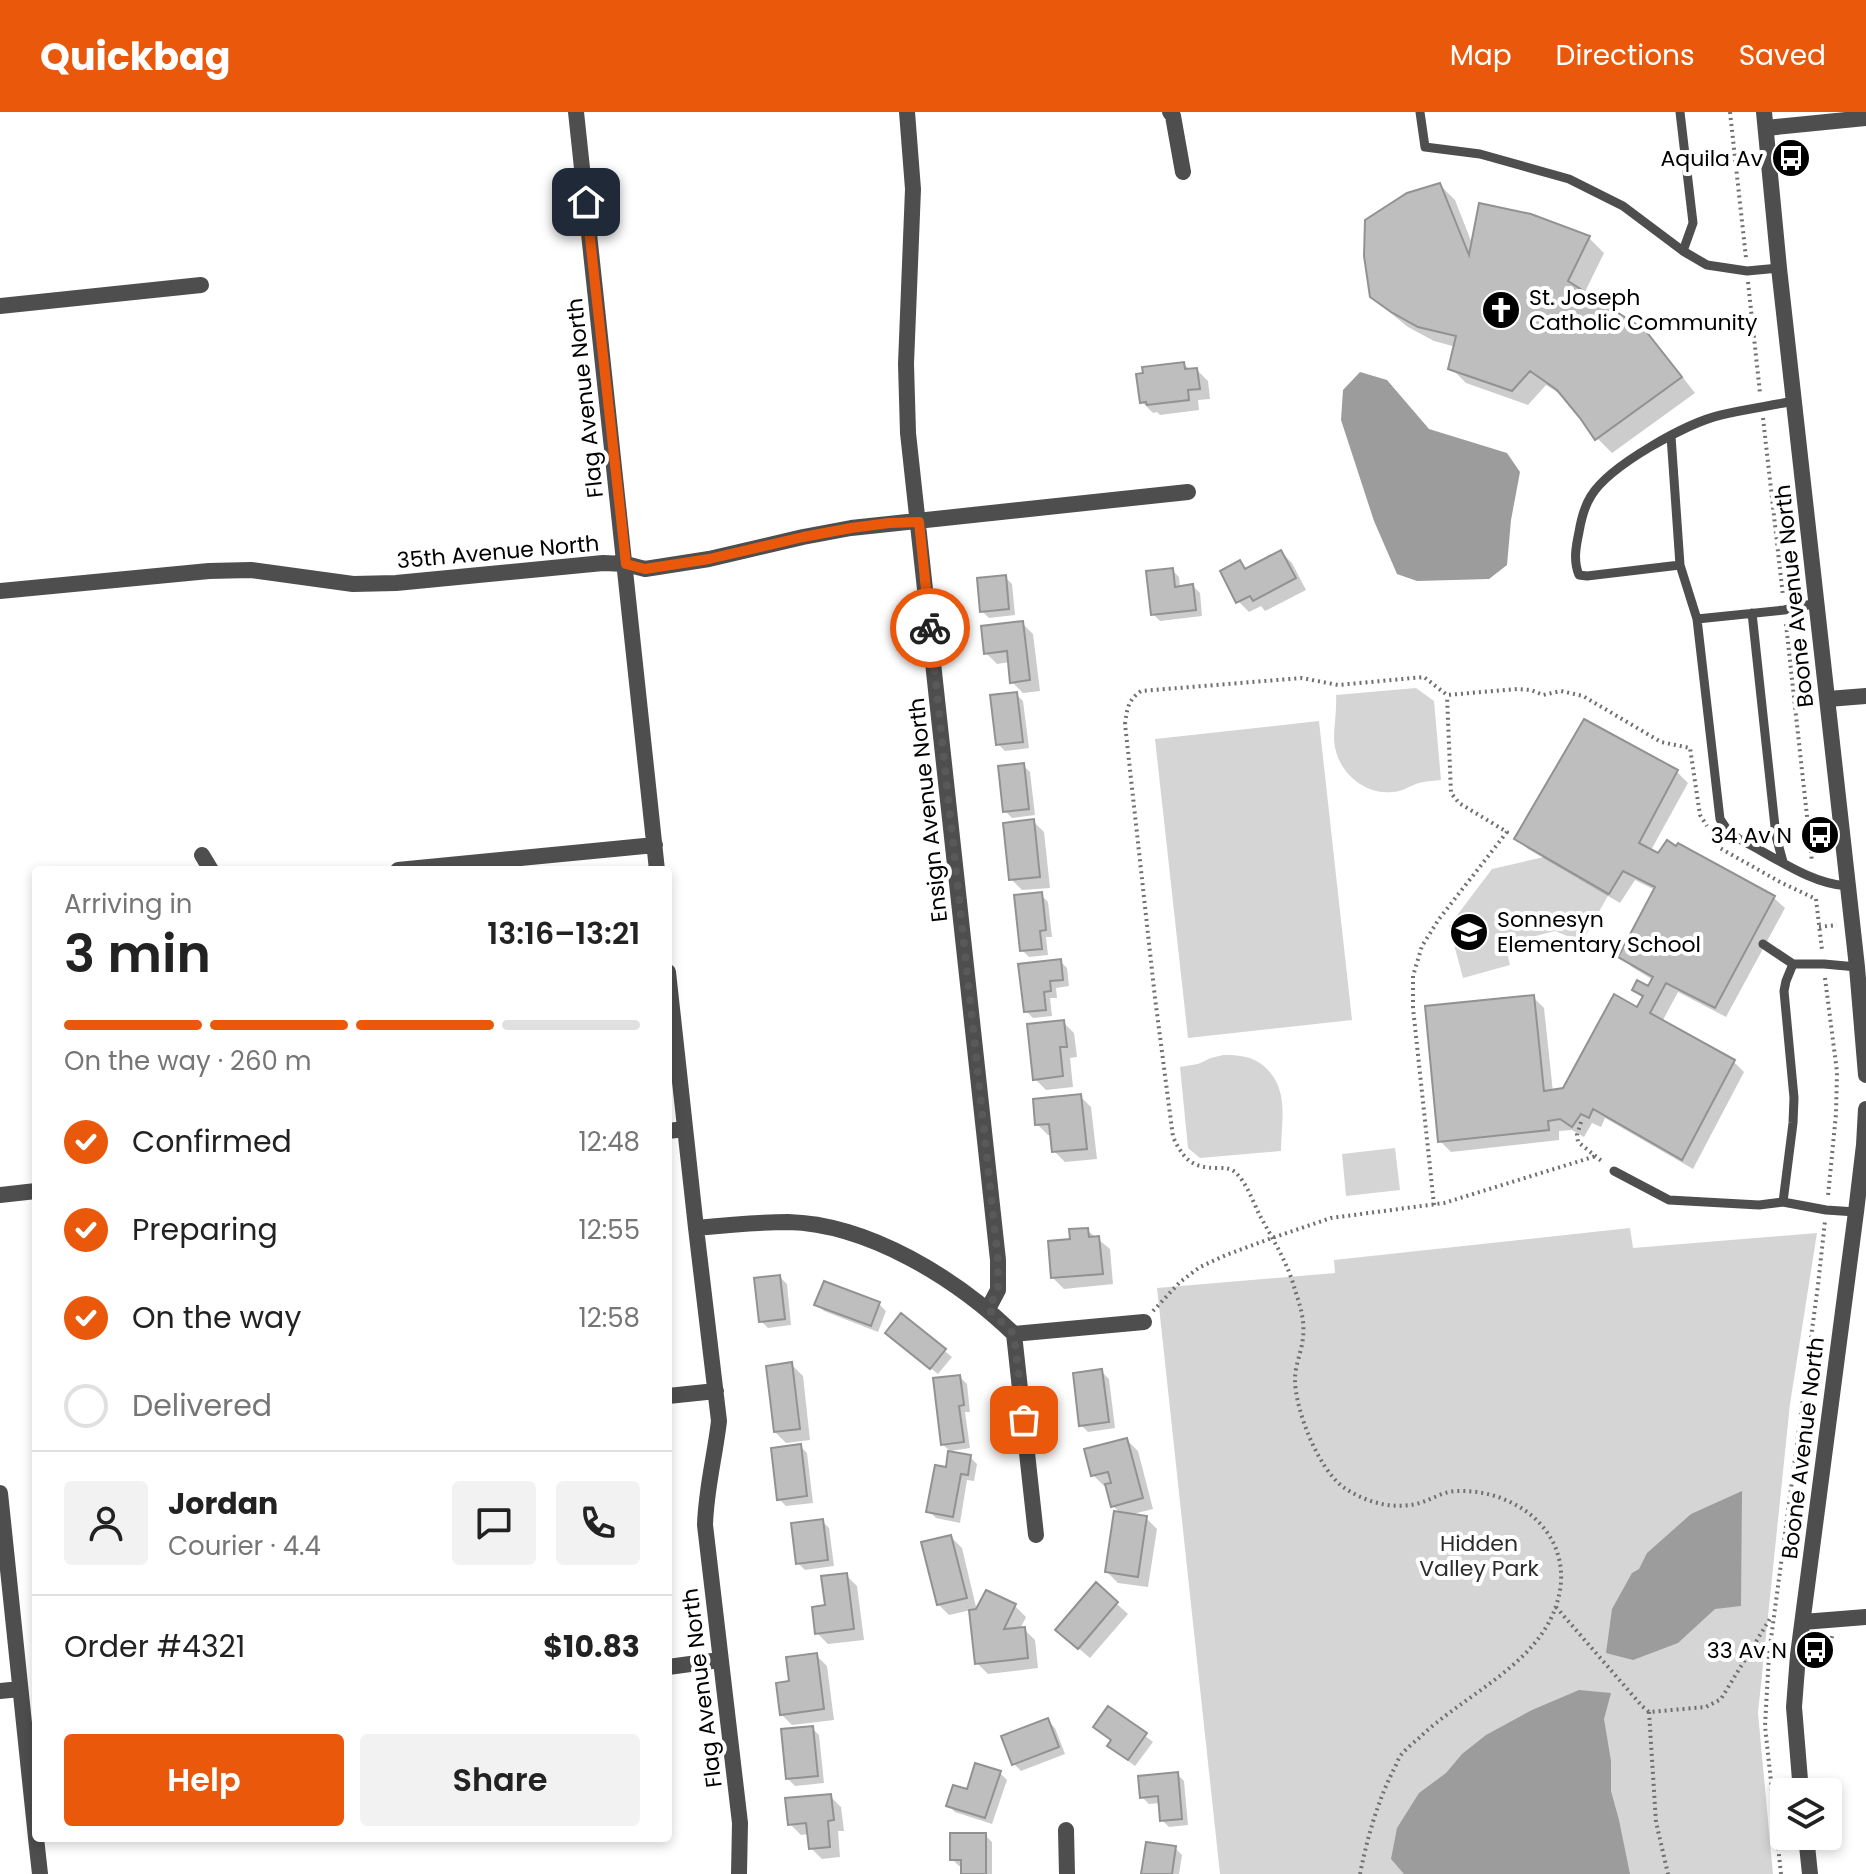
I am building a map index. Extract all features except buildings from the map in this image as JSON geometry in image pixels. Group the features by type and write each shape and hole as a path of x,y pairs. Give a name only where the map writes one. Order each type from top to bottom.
{"street":[{"name":"Flag Avenue North","path":"576,112 657,866"},
{"name":"Ensign Avenue North","path":"907,112 913,189 906,364 908,433 998,1260 998,1290 988,1309"},
{"path":"1170,112 1183,172"},
{"path":"1765,120 1866,118"},
{"name":"Boone Avenue North","path":"1765,120 1847,886 1862,966 1866,1075"},
{"path":"0,306 201,285"},
{"name":"35th Avenue North","path":"0,591 209,571 251,570 353,584 396,583 603,563 645,569 709,559 851,528 1188,492"},
{"path":"1828,699 1866,696"},
{"path":"439,866 655,845"},
{"path":"202,855 209,866"},
{"name":"Flag Avenue North","path":"672,1051 676,1130 696,1228 719,1421 705,1525 740,1823 739,1874"},
{"name":"Boone Avenue North","path":"1800,1778 1794,1707 1798,1655 1861,1214 1866,1109"},
{"path":"0,1195 32,1191"},
{"path":"696,1228 790,1222 842,1230 934,1271 988,1309 1014,1334 1036,1535"},
{"path":"1014,1334 1144,1322"},
{"path":"672,1396 716,1391"},
{"path":"0,1493 32,1801"},
{"path":"1803,1622 1866,1617"},
{"path":"672,1666 720,1660"},
{"path":"0,1691 20,1689"},
{"path":"1066,1830 1067,1874"},
{"path":"36,1842 40,1874"},
{"path":"1807,1850 1810,1874"}],"lane":[{"path":"1420,112 1425,147 1480,154 1569,179 1623,206 1707,265 1747,271 1779,268"},
{"path":"1680,112 1693,223 1683,251"},
{"path":"1680,565 1579,575 1576,568 1578,538 1582,517 1595,490 1628,460 1694,423 1719,415 1794,401"},
{"path":"1671,436 1680,565 1697,619 1720,819 1728,831 1739,839 1814,878 1847,886"},
{"path":"1697,619 1784,610 1817,603"},
{"path":"1752,613 1776,836 1783,862"},
{"path":"1763,944 1793,964 1862,966"},
{"path":"1783,1202 1794,1098 1784,991 1793,964"},
{"path":"1614,1171 1669,1200 1759,1205 1783,1202 1861,1214"}],"path":[{"path":"1360,1874 1382,1794 1401,1755 1427,1730 1525,1654 1549,1625 1563,1586 1561,1558 1539,1522 1501,1498 1456,1491 1406,1507 1363,1499 1341,1486 1330,1474 1311,1440 1295,1378 1303,1319 1294,1286 1251,1197 1233,1170 1204,1168 1190,1162 1173,1137 1125,724 1132,698 1141,691 1302,678 1338,685 1424,677 1447,695 1517,689 1543,695 1561,691 1583,696 1661,742 1690,748 1700,815 1718,847 1816,899"},
{"path":"1434,1205 1413,1008 1413,976 1422,946 1439,919 1507,832 1459,803 1451,793 1447,695"},
{"path":"1581,1122 1578,1142 1614,1171"},
{"path":"1144,1322 1180,1282 1200,1267 1272,1238 1331,1218 1434,1205 1596,1156"},
{"path":"1556,1607 1649,1712 1656,1822 1668,1874"},
{"path":"1649,1712 1706,1707 1721,1699 1774,1613"}],"green space":[{"path":"1416,688 1434,701 1441,780 1422,782 1392,792 1370,789 1352,778 1339,760 1334,739 1336,695"},
{"path":"1319,721 1352,1020 1188,1038 1155,739"},
{"path":"1544,857 1609,894 1582,942 1555,931 1505,944 1510,965 1463,978 1449,926 1492,869"},
{"path":"1223,1055 1250,1058 1273,1076 1281,1096 1281,1151 1200,1158 1188,1148 1180,1067"},
{"path":"1395,1148 1400,1190 1346,1196 1342,1154"},
{"name":"Hidden Valley Park","path":"1630,1228 1633,1248 1817,1233 1790,1404 1758,1713 1773,1874 1220,1874 1157,1288 1335,1273 1334,1260"}],"shaded area":[{"path":"1360,372 1387,380 1429,429 1507,453 1520,472 1507,565 1489,579 1417,581 1397,574 1374,521 1341,420 1343,390"},
{"path":"1742,1491 1741,1606 1715,1609 1678,1643 1633,1660 1606,1653 1612,1609 1647,1553 1691,1514"},
{"path":"1579,1690 1611,1693 1604,1719 1611,1761 1611,1791 1630,1874 1404,1874 1391,1859 1397,1828 1419,1793 1446,1773 1462,1754 1486,1735 1532,1710"}],"way so far":[{"path":"930,628 998,1260 998,1290 988,1309 1014,1334 1024,1420"}],"place":[{"name":"Aquila Av","path":"1791,158"},
{"name":"St. Joseph Catholic Community","path":"1501,310"},
{"name":"34 Av N","path":"1820,835"},
{"name":"Sonnesyn Elementary School","path":"1469,932"},
{"name":"33 Av N","path":"1815,1650"}],"route":[{"path":"586,202 626,564 645,569 709,559 851,528 919,522 930,628"}]}
